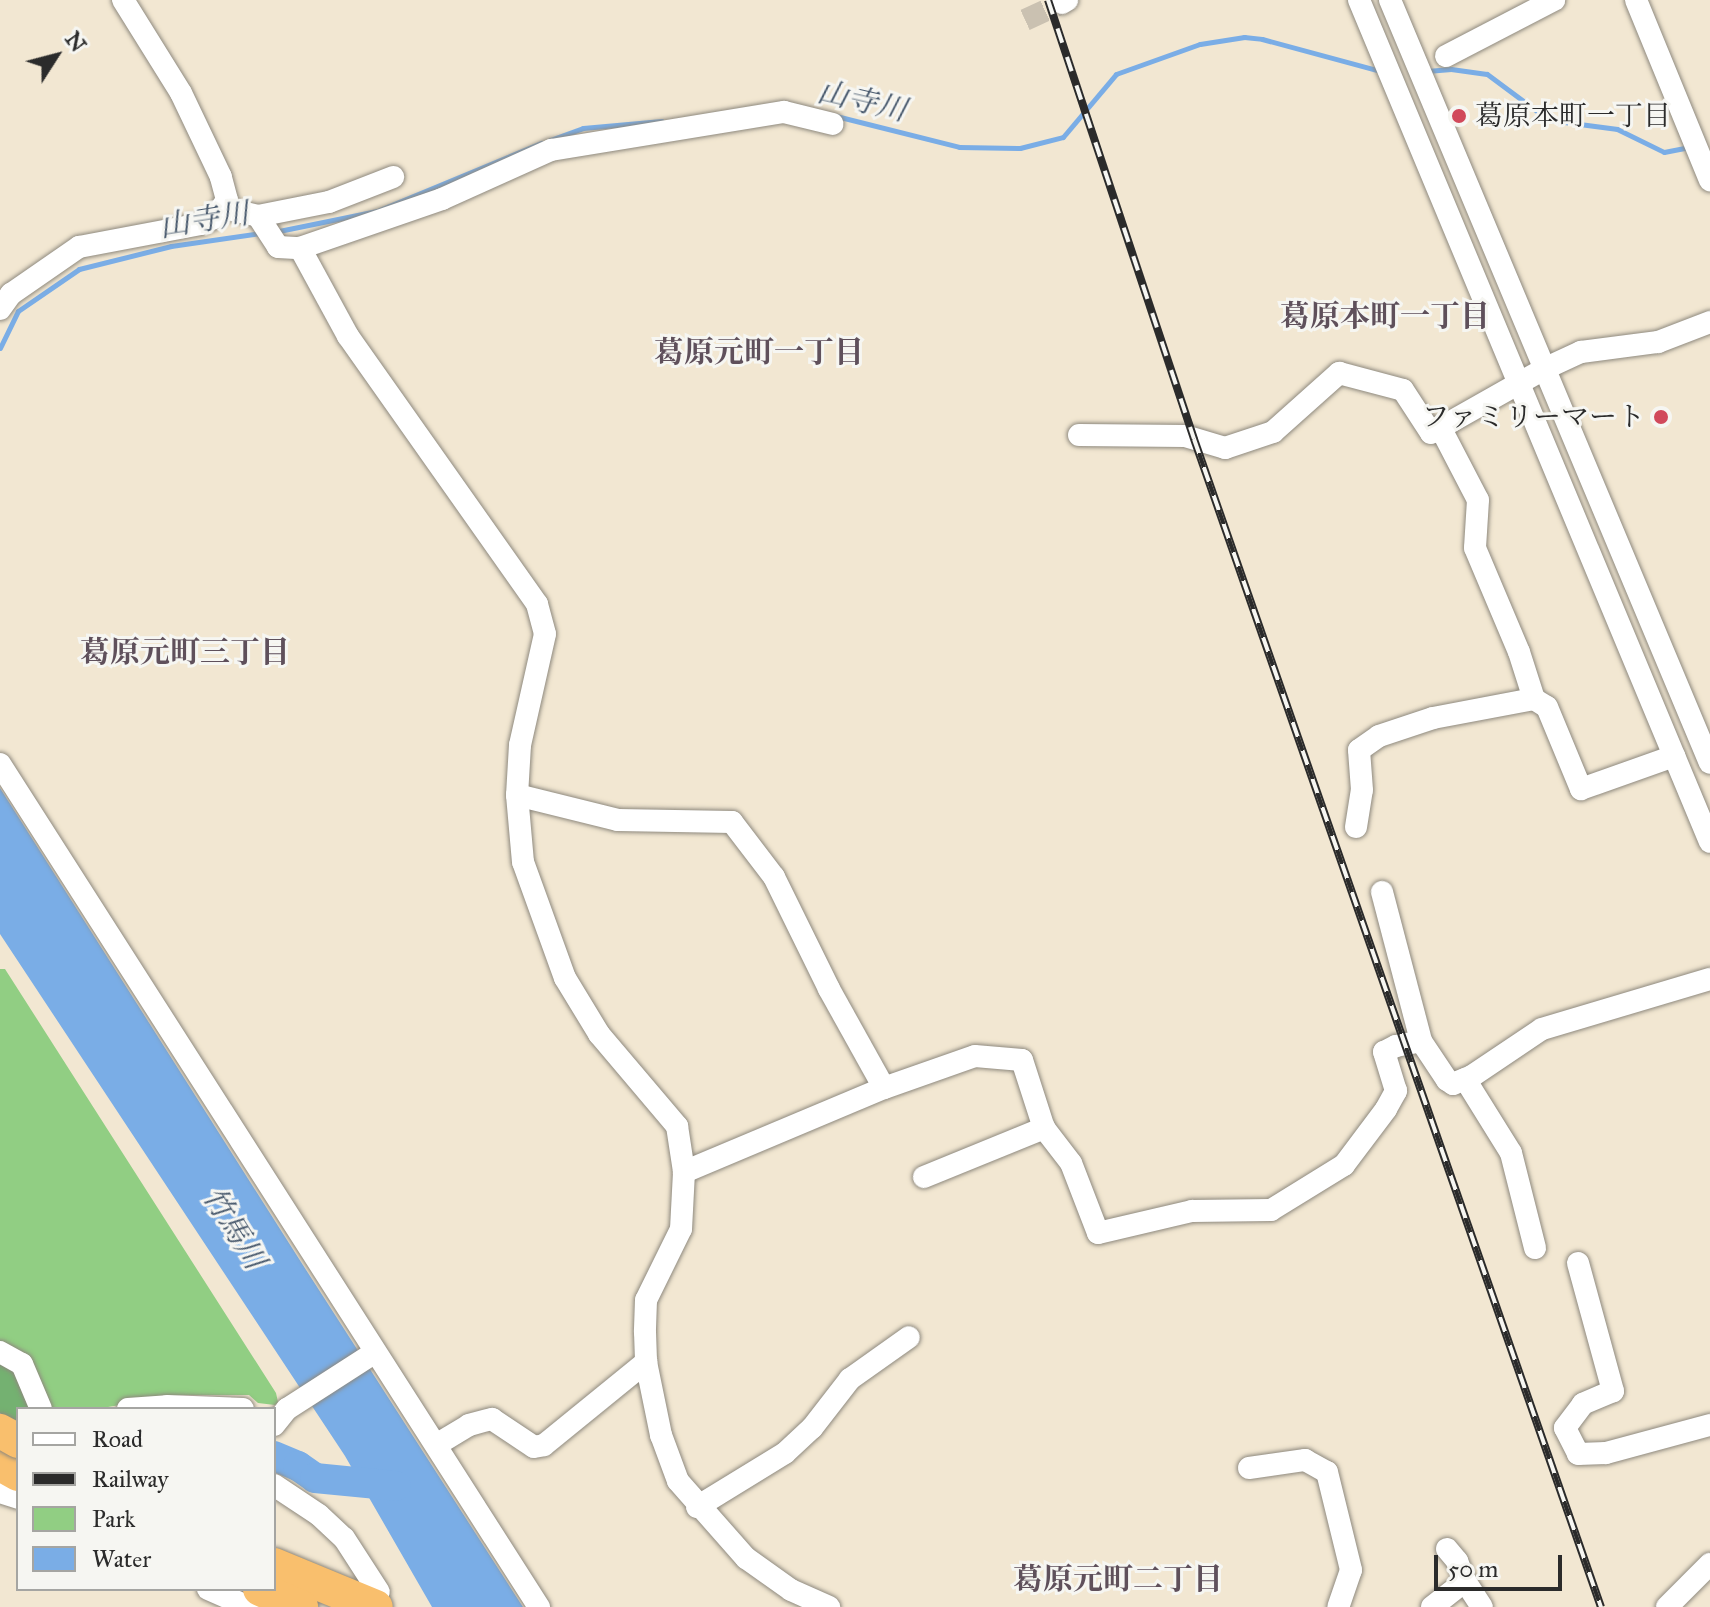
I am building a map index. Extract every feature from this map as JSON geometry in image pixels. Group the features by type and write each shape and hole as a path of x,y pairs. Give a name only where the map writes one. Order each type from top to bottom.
{"highway":[{"path":"276,1566 378,1600"},
{"path":"265,1591 301,1607"}],"street":[{"path":"0,274 6,302 79,247 201,224 224,208 227,192 181,93 123,0"},
{"path":"1359,0 1710,842"},
{"path":"1390,0 1710,763"},
{"path":"1446,56 1554,0"},
{"path":"1636,0 1710,180"},
{"path":"258,216 278,247 300,248 442,199 551,150 784,112 833,124"},
{"path":"224,208 258,216 329,202 393,177"},
{"path":"300,248 348,336 537,604 545,634 520,745 517,795 523,862 565,978 599,1034 677,1126 684,1172 681,1229 646,1300 646,1362 661,1435 678,1481 697,1507 746,1558 791,1590 829,1607"},
{"path":"1079,435 1185,436 1225,448 1273,432 1339,373 1403,390 1431,433 1544,369 1581,352 1658,342 1710,322"},
{"path":"1440,427 1478,500 1475,548 1519,652 1534,699 1547,707 1581,789 1674,756"},
{"path":"1356,827 1362,790 1359,750 1379,736 1433,718 1534,699"},
{"path":"0,764 371,1355 436,1445 539,1607"},
{"path":"517,795 618,820 732,822 774,877 829,989 884,1088"},
{"path":"1382,892 1421,1041 1447,1080 1453,1084 1542,1029 1710,979"},
{"path":"684,1172 884,1088 975,1056 1022,1060 1044,1128 1071,1163 1098,1233 1192,1211 1271,1210 1344,1165 1396,1091 1384,1052 1404,1042 1421,1041"},
{"path":"1465,1079 1511,1153 1535,1248"},
{"path":"924,1177 1044,1128"},
{"path":"1578,1263 1613,1391 1583,1404 1565,1428 1578,1454 1606,1453 1710,1425"},
{"path":"697,1507 785,1453 812,1428 850,1379 909,1337"},
{"path":"0,1352 22,1364 40,1407"},
{"path":"276,1419 371,1355"},
{"path":"436,1445 469,1425 492,1419 534,1447 544,1445 646,1362"},
{"path":"154,1407 192,1407"},
{"path":"1249,1468 1305,1460 1327,1472 1351,1570 1338,1607"},
{"path":"276,1486 319,1515 344,1538 378,1600"},
{"path":"1447,1549 1482,1607"},
{"path":"1667,1607 1710,1564"},
{"path":"1432,1607 1465,1581"},
{"path":"213,1591 249,1607"}],"green space":[{"path":"0,969 5,969 276,1393 278,1402 275,1405 258,1403 249,1395 181,1395 108,1407 49,1407 0,1346"},
{"path":"0,1359 16,1368 32,1407 16,1407 16,1422 0,1413"}],"water":[{"name":"竹馬川","path":"0,788 523,1607 432,1607 345,1456 0,934"}],"waterway":[{"name":"山寺川","path":"836,116 959,147 1020,148 1063,137 1116,74 1200,44 1244,37 1262,39 1381,71"},
{"name":"山寺川","path":"1427,71 1451,69 1487,74 1549,120 1617,129 1664,152 1690,147"},
{"name":"山寺川","path":"550,140 583,128 662,121"},
{"name":"山寺川","path":"274,232 377,211 541,143"},
{"name":"山寺川","path":"0,348 18,311 79,269 171,246 260,233"},
{"path":"276,1457 298,1466 315,1478 396,1486"}],"tunnel":[{"path":"1025,20 1062,3"}],"railway":[{"path":"1048,0 1194,439 1601,1607"}],"place":[{"name":"葛原本町一丁目","path":"1459,116"},
{"name":"ファミリーマート","path":"1661,417"}],"district":[{"name":"葛原本町一丁目","path":"1385,316"},
{"name":"葛原元町一丁目","path":"759,352"},
{"name":"葛原元町三丁目","path":"185,652"},
{"name":"葛原元町二丁目","path":"1118,1579"}]}
